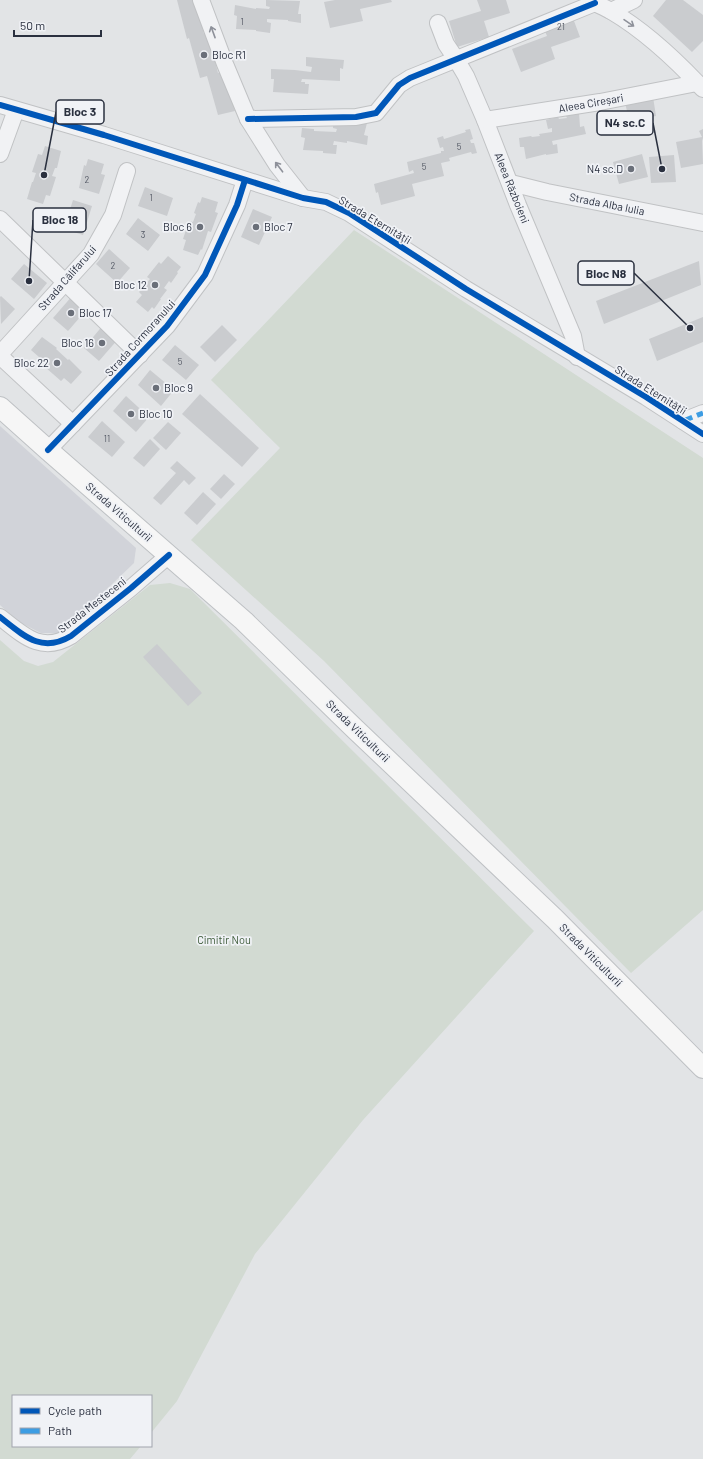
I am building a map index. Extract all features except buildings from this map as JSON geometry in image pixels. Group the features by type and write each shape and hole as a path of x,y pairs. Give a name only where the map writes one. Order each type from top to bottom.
{"main road":[{"name":"Strada Viticulturii","path":"0,407 244,621 555,919 703,1068"}],"street":[{"path":"201,0 248,119 277,165 303,198"},
{"path":"611,11 634,0"},
{"path":"248,119 356,117 376,113 399,85 410,78 592,2 611,11 638,29 676,61 700,86"},
{"name":"Aleea Războieni","path":"438,23 446,44 466,76 485,120 573,336 577,357"},
{"name":"Aleea Cireșari","path":"485,120 700,86"},
{"name":"Strada Eternității","path":"0,105 104,135 303,198 326,202 349,213 466,289 577,357 646,397 703,434"},
{"path":"0,154 16,110"},
{"name":"Strada Călifarului","path":"0,355 91,254 114,215 127,171"},
{"name":"Strada Cormoranului","path":"48,450 167,326 205,275 237,205 245,180"},
{"name":"Strada Alba Iulia","path":"511,183 546,192 703,223"},
{"path":"0,219 140,355"},
{"path":"0,355 73,424"},
{"path":"683,421 703,413"},
{"name":"Strada Mesteceni","path":"0,617 31,640 44,643 62,642 131,588 169,555"}],"shaded area":[{"path":"0,426 136,548 134,563 61,633 41,633 19,622 0,605"}],"green space":[{"path":"354,230 703,458 703,910 631,973 324,661 191,540 280,448 211,380"},
{"name":"Cimitir Nou","path":"170,583 190,589 534,931 363,1120 255,1254 177,1401 152,1432 152,1395 12,1395 12,1447 140,1447 130,1459 0,1459 0,640 24,661 38,666 53,662 150,585"}],"marked path":[{"path":"683,421 703,413"}],"cycle path":[{"path":"248,119 356,117 376,113 399,85 410,78 595,3"},
{"path":"0,105 104,135 303,198 326,202 349,213 466,289 646,397 703,434"},
{"path":"48,450 167,326 205,275 237,205 245,180"},
{"path":"0,617 25,636 33,640 41,643 60,641 71,636 131,588 169,555"}],"place":[{"name":"Bloc R1","path":"204,55"},
{"name":"N4 sc.D","path":"631,169"},
{"name":"N4 sc.C","path":"662,169"},
{"name":"Bloc 3","path":"44,175"},
{"name":"Bloc 6","path":"200,227"},
{"name":"Bloc 7","path":"256,227"},
{"name":"Bloc 18","path":"29,281"},
{"name":"Bloc 12","path":"155,285"},
{"name":"Bloc 17","path":"71,313"},
{"name":"Bloc N8","path":"690,328"},
{"name":"Bloc 16","path":"102,343"},
{"name":"Bloc 22","path":"57,363"},
{"name":"Bloc 9","path":"156,388"},
{"name":"Bloc 10","path":"131,414"}]}
